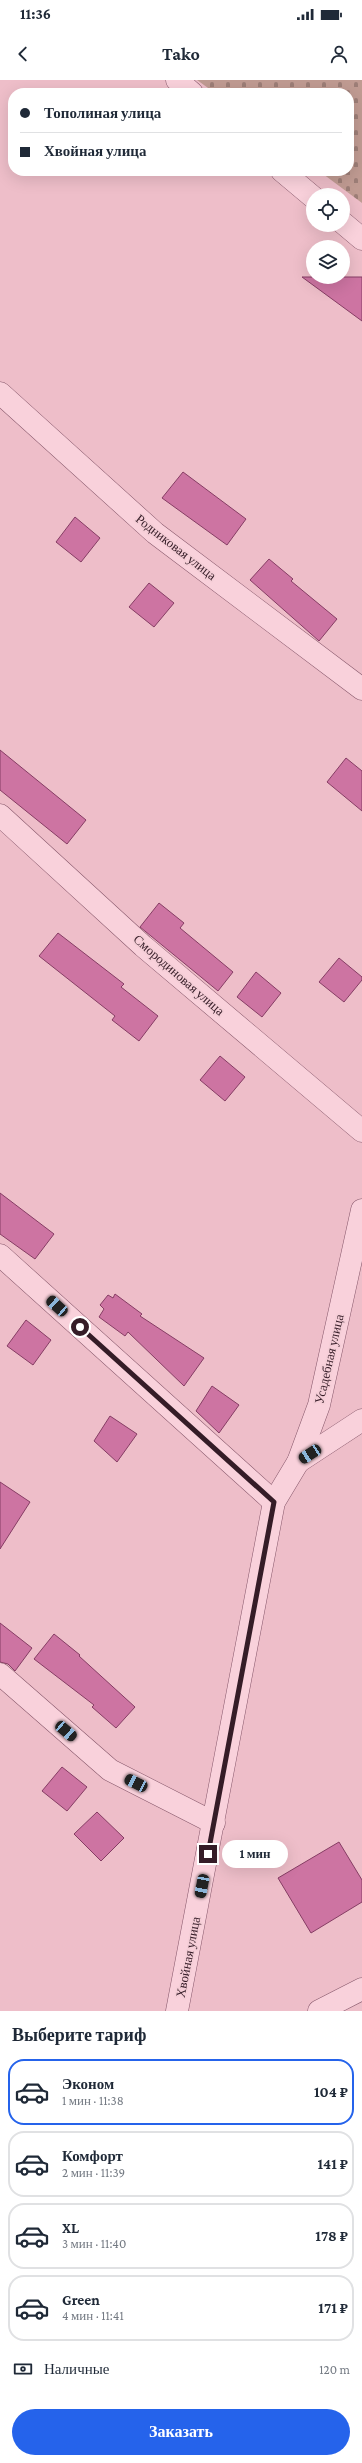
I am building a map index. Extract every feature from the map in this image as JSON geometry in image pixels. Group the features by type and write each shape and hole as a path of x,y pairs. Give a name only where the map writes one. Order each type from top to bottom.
{"street":[{"path":"177,80 186,88"},
{"path":"288,176 306,191"},
{"path":"350,229 362,239"},
{"name":"Родниковая улица","path":"0,393 155,533 362,690"},
{"name":"Смородиновая улица","path":"0,815 143,946 362,1131"},
{"name":"Усадебная улица","path":"274,1502 298,1462 319,1405 362,1210"},
{"path":"0,1255 274,1502"},
{"path":"298,1462 362,1420"},
{"name":"Хвойная улица","path":"178,2011 274,1502"},
{"path":"0,1674 110,1770 214,1823"},
{"path":"319,2011 362,1989"}],"green space":[{"path":"197,80 362,80 362,203 350,194 350,188 342,188 326,176 354,176 354,88 208,88"}],"building":[{"path":"350,277 362,277 362,321 312,284 350,284"},
{"path":"183,472 246,519 227,545 162,498"},
{"path":"75,517 100,538 81,562 56,542"},
{"path":"269,559 293,579 291,581 337,619 319,641 250,580"},
{"path":"149,583 174,603 154,627 129,607"},
{"path":"0,750 86,820 67,844 0,790"},
{"path":"346,758 362,771 362,811 327,782"},
{"path":"159,903 184,923 180,928 233,972 218,991 140,927"},
{"path":"58,933 124,984 121,987 158,1016 139,1041 112,1020 115,1016 39,956"},
{"path":"339,958 362,977 362,980 344,1002 319,982"},
{"path":"256,972 281,993 262,1017 237,997"},
{"path":"220,1056 245,1077 225,1101 200,1080"},
{"path":"0,1193 54,1234 35,1259 0,1234"},
{"path":"115,1294 142,1314 140,1316 204,1358 184,1386 128,1332 125,1336 99,1317 104,1309 100,1305 108,1295 113,1298"},
{"path":"26,1320 51,1340 33,1365 7,1346"},
{"path":"212,1386 239,1405 219,1433 196,1411"},
{"path":"110,1416 137,1434 117,1462 94,1441"},
{"path":"0,1482 30,1502 0,1549"},
{"path":"0,1623 32,1648 15,1671 8,1664 0,1662"},
{"path":"54,1634 80,1655 79,1656 135,1707 116,1728 92,1707 94,1705 34,1659"},
{"path":"62,1767 87,1787 67,1811 42,1791"},
{"path":"97,1812 124,1838 101,1861 74,1834"},
{"path":"339,1842 362,1880 362,1902 311,1933 278,1878"}],"route":[{"path":"80,1327 274,1502 208,1854"}]}
